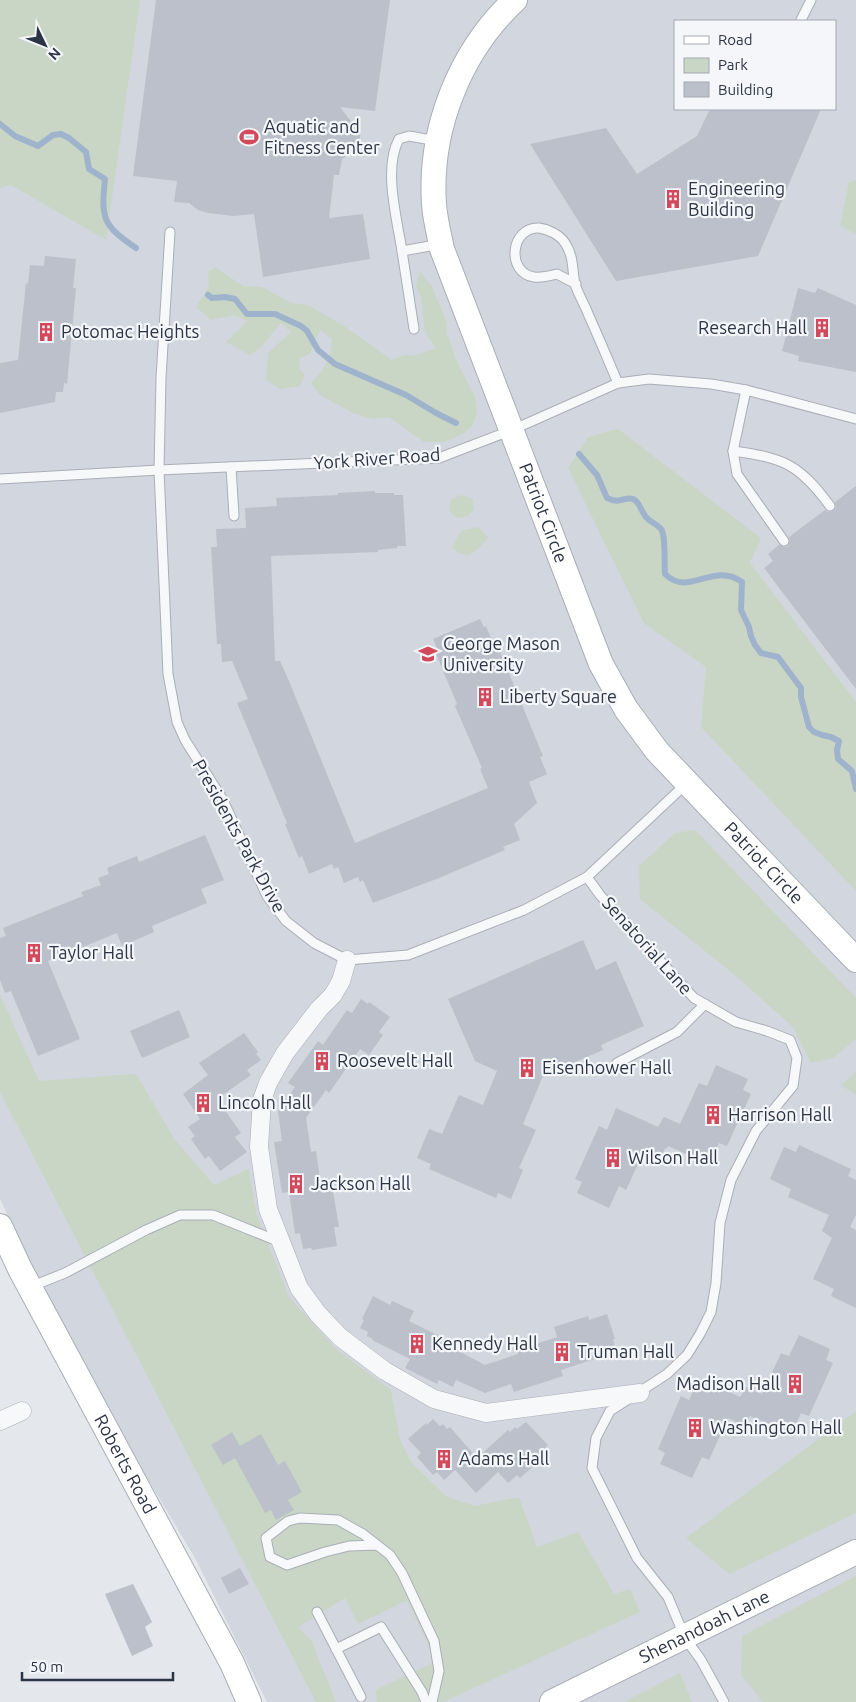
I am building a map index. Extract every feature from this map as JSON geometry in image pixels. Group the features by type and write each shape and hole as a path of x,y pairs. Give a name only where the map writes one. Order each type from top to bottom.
{"street":[{"name":"Patriot Circle","path":"510,3 476,46 452,94 442,120 434,178 434,201 441,244 601,664 613,687 656,751 856,960"},
{"path":"347,960 341,981 333,995 310,1020 285,1053 268,1083 262,1100 259,1147 268,1210 299,1288 318,1314 340,1337 385,1371 434,1399 486,1413 640,1393"},
{"name":"Roberts Road","path":"0,1226 30,1288 232,1663 250,1702"},
{"path":"0,1421 22,1411"},
{"name":"Shenandoah Lane","path":"552,1702 856,1552"}],"lane":[{"path":"801,20 811,0"},
{"path":"414,328 394,200 392,168 394,147 400,139 409,136 438,141"},
{"path":"576,284 557,274 540,278 526,275 519,269 514,252 519,239 524,233 539,228 556,234 565,243 572,260 576,284 618,383"},
{"name":"Presidents Park Drive","path":"170,232 161,378 159,470 168,674 177,722 185,740 223,800 267,896 286,921 314,943 347,960"},
{"path":"402,251 441,244"},
{"name":"York River Road","path":"0,479 439,458 512,430 618,383 649,379 711,384 746,390 856,419"},
{"path":"746,390 733,451 737,474 784,542"},
{"path":"733,451 762,455 791,465 813,483 830,506"},
{"path":"231,467 234,516"},
{"path":"347,960 408,955 524,910 587,877 688,783"},
{"name":"Senatorial Lane","path":"587,877 600,895 694,998 736,1022 790,1040 797,1058 793,1086 756,1131 731,1180 720,1222 716,1283 711,1312 703,1329 687,1355 666,1374 640,1393 610,1411 596,1438 592,1468 637,1558 668,1597 685,1638 701,1660 724,1702"},
{"path":"617,1063 677,1032 705,1004"},
{"path":"30,1288 65,1273 146,1230 180,1215 213,1215 281,1242"},
{"path":"377,1544 349,1546 287,1565 270,1557 266,1538 288,1521 300,1518 338,1520 363,1534 377,1544 390,1555 402,1573 434,1640 439,1671 432,1702"},
{"path":"317,1612 362,1697"},
{"path":"336,1648 381,1627 426,1702"}],"shaded area":[{"name":"George Mason University","path":"0,0 856,0 856,1702 267,1702 195,1558 73,1354 0,1199"}],"green space":[{"path":"0,0 140,0 106,240 11,185 0,188"},
{"path":"856,180 856,234 840,226 849,182"},
{"path":"215,267 243,286 262,287 291,303 308,305 344,326 392,360 404,355 414,356 435,348 425,331 421,297 416,286 420,271 432,287 447,323 447,333 457,362 475,397 477,411 471,427 453,439 441,442 424,442 389,417 373,419 353,413 320,395 311,383 326,363 332,339 320,330 310,354 299,359 300,370 305,375 300,386 280,389 266,380 268,353 291,332 281,323 260,348 250,355 226,342 247,321 235,315 211,320 196,307 209,287 208,272"},
{"path":"618,429 761,538 750,563 856,702 856,891 701,727 706,667 644,623 568,468 588,437"},
{"path":"461,495 472,498 474,510 468,516 457,518 449,511 451,500"},
{"path":"479,527 488,538 478,549 468,556 459,553 452,547 462,530"},
{"path":"695,830 856,998 856,1039 833,1058 811,1063 793,1027 736,976 640,899 639,866 675,833"},
{"path":"0,995 39,1081 136,1074 175,1140 214,1185 249,1169 256,1213 289,1297 335,1348 391,1390 400,1440 411,1462 447,1497 475,1506 519,1497 537,1547 578,1532 614,1594 630,1589 640,1612 443,1702 377,1702 376,1690 436,1661 407,1600 358,1624 345,1598 298,1627 311,1640 336,1702 316,1702 0,1092"},
{"path":"856,1072 856,1095 841,1085"},
{"path":"856,1411 856,1513 729,1574 686,1538"},
{"path":"856,1576 856,1702 763,1702 741,1675 742,1636"},
{"path":"680,1673 692,1702 624,1702"}],"building":[{"name":"Aquatic and Fitness Center","path":"156,0 390,0 375,111 340,107 360,133 360,140 359,147 342,159 339,175 334,175 329,218 363,214 370,259 263,277 254,214 233,216 198,210 189,203 174,202 177,181 133,176"},
{"name":"Engineering Building","path":"710,110 821,110 758,256 616,281 530,144 606,128 637,174 697,136"},
{"name":"Potomac Heights","path":"45,256 76,259 73,288 76,288 67,384 64,383 63,392 56,392 55,402 0,413 0,363 18,360 26,283 28,284 30,265 44,266"},
{"name":"Research Hall","path":"798,288 815,293 818,288 856,305 856,372 798,361 799,356 782,351"},
{"path":"856,486 856,689 764,568 773,561 768,554 779,545 788,546 789,537 825,510 828,512 833,511 836,508 835,502"},
{"name":"Liberty Square","path":"375,491 375,493 403,495 406,546 378,550 378,552 271,556 275,661 280,661 289,681 355,843 488,788 480,769 482,768 455,706 457,704 434,649 437,648 433,639 480,619 484,627 486,626 493,643 496,642 543,756 540,757 547,774 529,782 537,803 514,824 520,840 503,847 505,850 373,903 363,880 360,882 358,877 344,883 338,867 334,869 332,864 309,874 302,856 299,858 285,824 287,823 237,703 248,699 232,661 222,662 221,644 217,644 211,547 217,547 216,529 246,528 245,508 277,506 276,498"},
{"name":"Taylor Hall","path":"205,835 224,880 201,889 207,903 152,926 154,932 122,946 117,933 48,961 80,1039 38,1056 11,991 5,993 0,980 0,938 6,936 3,928 83,896 81,892 101,885 98,878 109,874 107,868 137,856 139,862"},
{"name":"Eisenhower Hall","path":"583,940 596,970 616,961 644,1026 601,1045 603,1050 543,1076 523,1124 536,1130 519,1168 523,1170 511,1199 498,1193 496,1198 429,1169 431,1164 417,1158 429,1129 442,1134 459,1095 483,1105 497,1071 475,1061 448,999"},
{"path":"361,999 368,1004 369,1002 390,1017 379,1032 383,1035 369,1055 360,1049 329,1093 326,1090 306,1118 311,1152 316,1151 322,1193 333,1191 339,1227 334,1227 337,1246 312,1250 311,1248 303,1249 300,1233 295,1234 289,1192 282,1193 274,1142 282,1141 278,1111 295,1087 288,1083 318,1041 323,1045 347,1010 352,1013"},
{"path":"179,1010 190,1037 142,1058 130,1031"},
{"name":"Lincoln Hall","path":"244,1033 258,1052 256,1054 261,1060 247,1070 251,1075 217,1099 241,1133 235,1137 247,1152 220,1171 209,1156 205,1159 191,1139 195,1136 188,1127 200,1119 183,1094 208,1075 199,1063"},
{"path":"716,1065 748,1079 743,1090 751,1094 727,1146 719,1143 709,1164 668,1146 665,1148 662,1156 645,1149 626,1190 619,1186 609,1208 577,1193 582,1182 575,1179 599,1126 607,1130 616,1108 658,1127 664,1117 680,1124 699,1083 707,1086"},
{"path":"799,1145 851,1169 848,1176 856,1180 856,1215 850,1227 856,1230 856,1308 831,1296 834,1289 813,1279 832,1238 822,1231 829,1215 788,1197 791,1189 770,1179 784,1147 796,1152"},
{"path":"373,1296 390,1305 392,1301 414,1311 409,1321 457,1345 455,1349 485,1365 518,1354 517,1350 557,1337 554,1327 588,1316 589,1320 607,1314 615,1339 613,1339 615,1347 607,1351 608,1354 601,1357 561,1370 563,1376 514,1392 511,1384 485,1393 456,1380 453,1387 439,1380 437,1384 405,1368 410,1359 372,1340 367,1336 368,1332 360,1328 364,1320 362,1319"},
{"path":"799,1335 830,1349 826,1360 833,1363 809,1416 801,1413 792,1434 750,1416 744,1426 728,1418 709,1460 702,1457 692,1478 660,1464 665,1453 658,1449 681,1396 689,1400 699,1378 740,1397 746,1387 762,1394 781,1353 789,1356"},
{"name":"Adams Hall","path":"433,1419 440,1426 443,1424 447,1429 450,1427 477,1458 508,1430 510,1432 515,1427 517,1429 526,1422 548,1445 534,1458 538,1462 520,1478 517,1475 508,1483 498,1472 476,1493 455,1470 444,1480 437,1472 433,1475 417,1457 421,1453 408,1439"},
{"path":"232,1432 240,1446 261,1434 278,1465 285,1461 302,1492 288,1500 294,1510 276,1520 271,1510 265,1513 235,1458 223,1465 211,1445"},
{"path":"240,1568 249,1584 229,1594 221,1578"},
{"path":"133,1584 152,1622 145,1627 153,1646 132,1656 105,1594"}],"waterway":[{"path":"0,124 15,136 38,146 53,135 61,134 86,152 89,169 105,179 103,203 106,220 116,233 136,248"},
{"path":"208,295 212,298 225,297 235,299 247,314 275,314 301,326 307,331 318,350 335,364 406,395 456,423"},
{"path":"579,454 597,475 607,498 616,501 630,498 635,500 645,516 661,529 663,532 665,574 674,580 683,582 692,582 721,575 742,582 741,610 755,645 761,653 778,657 801,688 801,697 809,727 814,732 839,741 838,759 852,771 856,789"}],"place":[{"name":"Aquatic and Fitness Center","path":"249,137"},
{"name":"Engineering Building","path":"673,199"},
{"name":"Research Hall","path":"822,328"},
{"name":"Potomac Heights","path":"46,332"},
{"name":"George Mason University","path":"428,654"},
{"name":"Liberty Square","path":"485,697"},
{"name":"Taylor Hall","path":"34,953"},
{"name":"Roosevelt Hall","path":"322,1061"},
{"name":"Eisenhower Hall","path":"527,1068"},
{"name":"Lincoln Hall","path":"203,1103"},
{"name":"Harrison Hall","path":"713,1115"},
{"name":"Wilson Hall","path":"613,1158"},
{"name":"Jackson Hall","path":"296,1184"},
{"name":"Kennedy Hall","path":"417,1344"},
{"name":"Truman Hall","path":"562,1352"},
{"name":"Madison Hall","path":"795,1384"},
{"name":"Washington Hall","path":"695,1428"},
{"name":"Adams Hall","path":"444,1459"}]}
